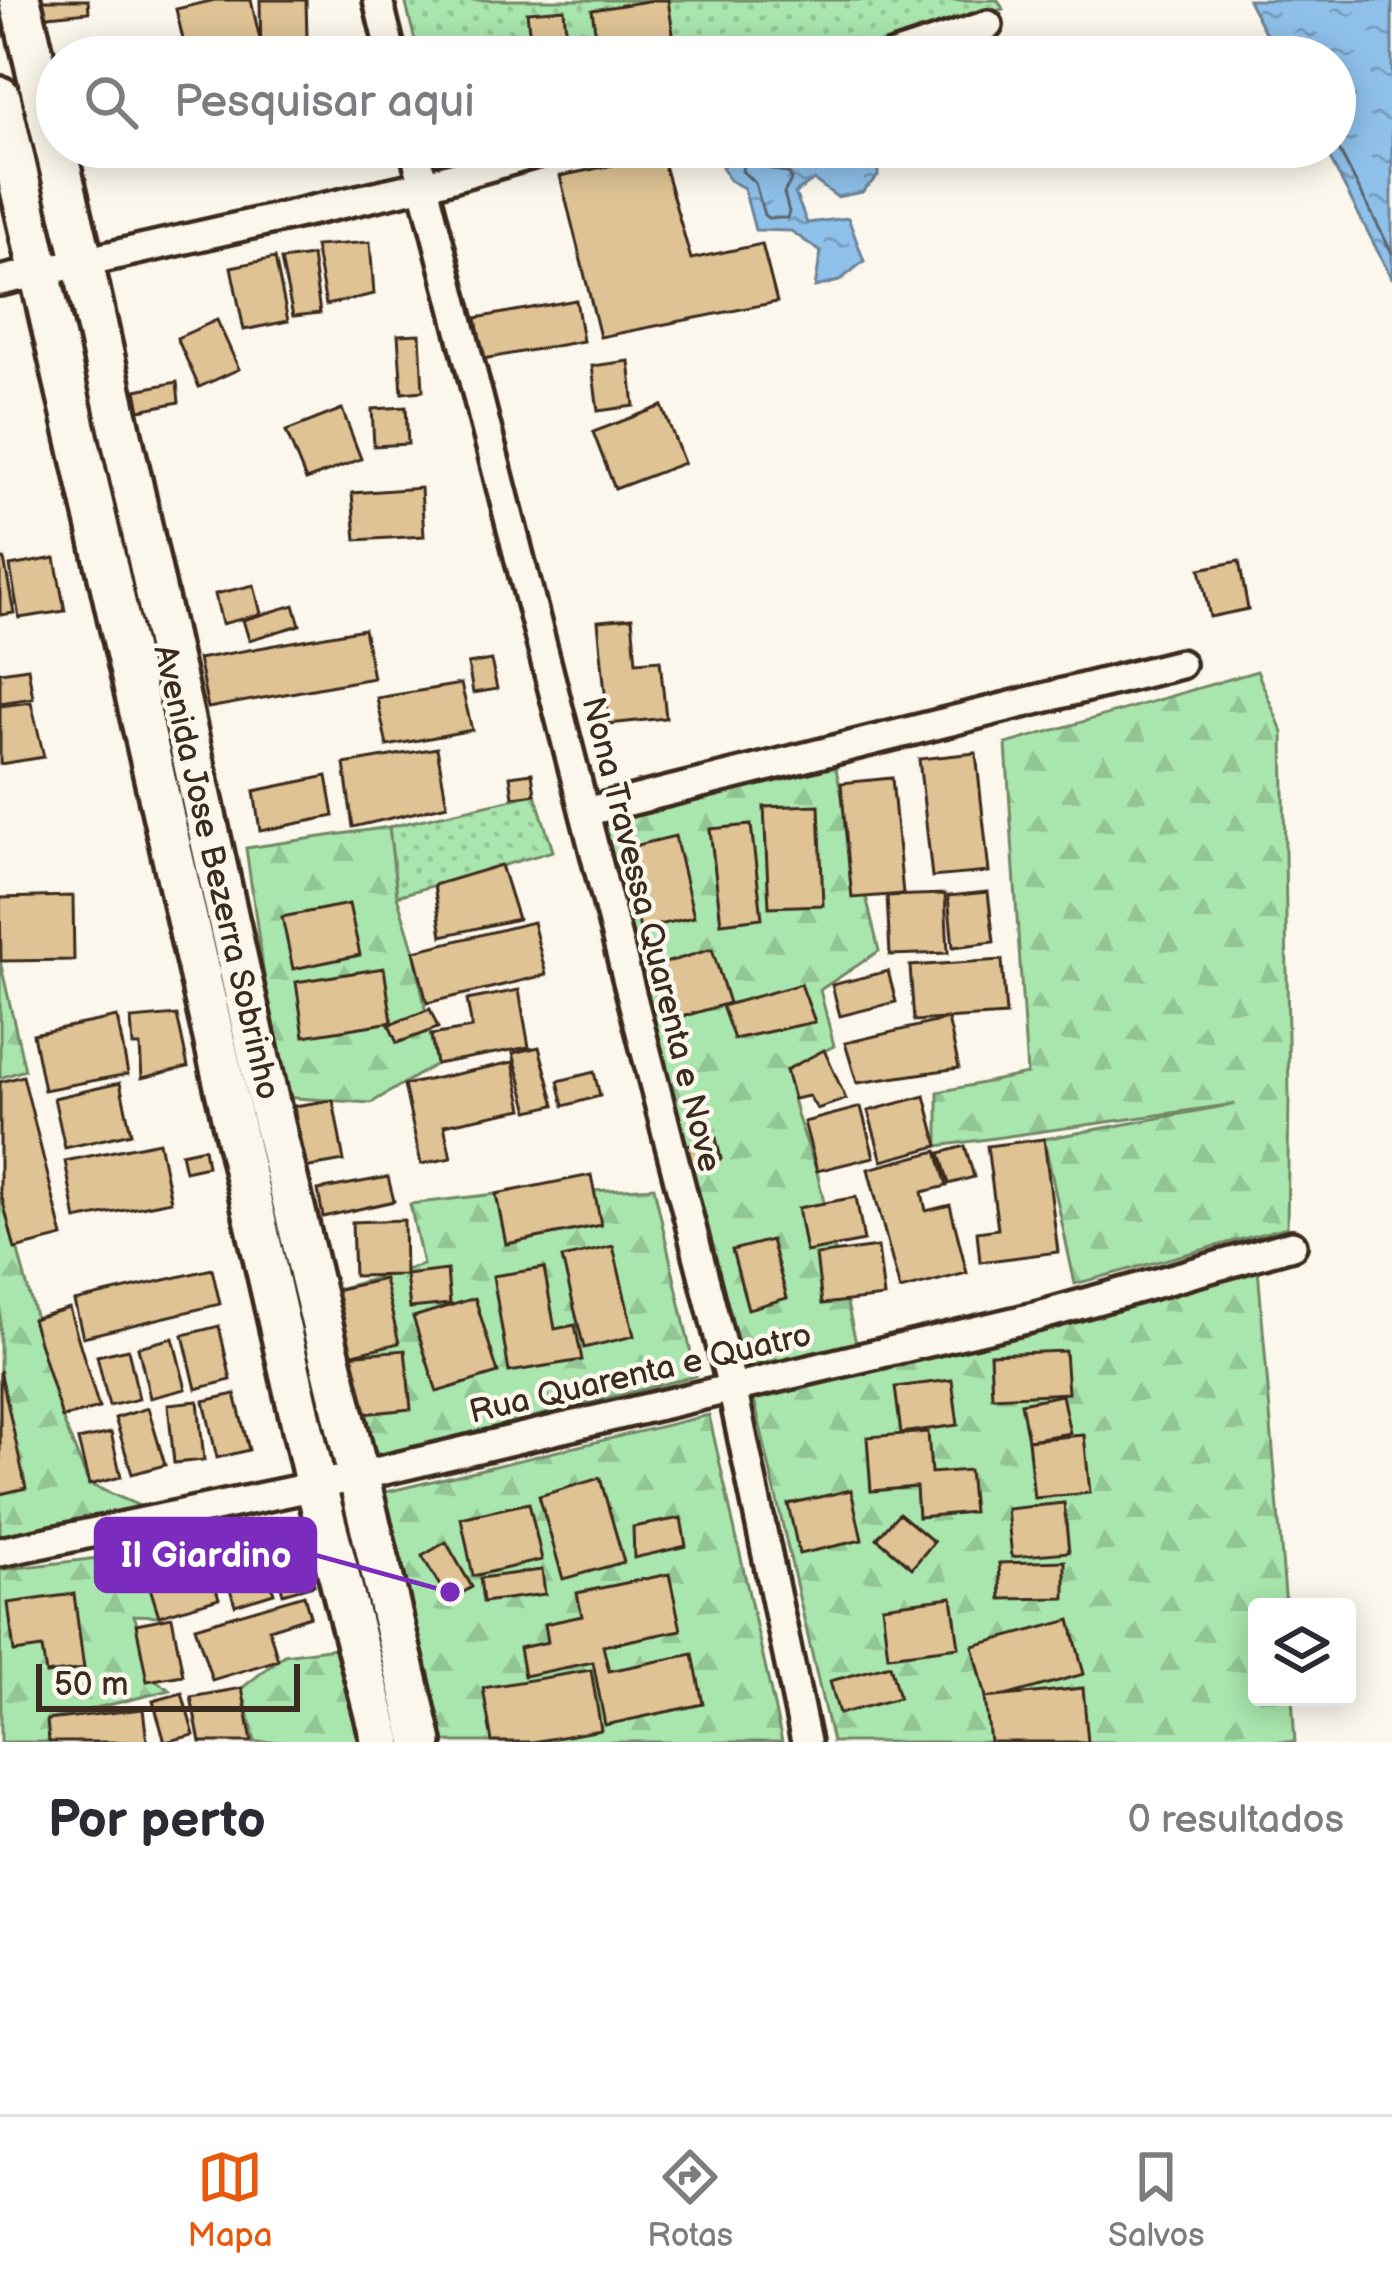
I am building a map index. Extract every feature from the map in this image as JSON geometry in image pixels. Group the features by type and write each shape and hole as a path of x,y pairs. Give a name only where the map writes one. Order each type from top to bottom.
{"main road":[{"name":"Avenida Jose Bezerra Sobrinho","path":"20,0 36,67"},
{"name":"Avenida Jose Bezerra Sobrinho","path":"0,97 316,1486 382,1742"},
{"name":"Avenida Jose Bezerra Sobrinho","path":"60,168 267,1095 422,1742"}],"street":[{"path":"378,0 387,36"},
{"path":"955,36 988,25"},
{"name":"Nona Travessa Quarenta e Nove","path":"420,168 732,1387 806,1742"},
{"path":"0,281 484,168"},
{"path":"585,812 1180,664"},
{"name":"Rua Quarenta e Quatro","path":"0,1552 359,1477 1039,1316 1292,1245"}],"green space":[{"path":"405,0 998,0 1003,9 915,36 414,36"},
{"path":"1257,671 1283,733 1287,1227 1075,1284 1044,1139 1235,1104 938,1146 938,1092 1027,1074 1006,744"},
{"path":"834,761 879,951 820,990 834,1046 786,1070 817,1172 856,1343 741,1373 600,820"},
{"path":"535,794 553,851 397,896 389,827"},
{"path":"389,827 397,896 414,951 436,1064 371,1103 281,1097 246,848"},
{"path":"0,961 25,1070 0,1078"},
{"path":"0,1183 62,1418 89,1484 149,1510 0,1544"},
{"path":"654,1187 696,1376 362,1460 326,1292 423,1265 410,1204 496,1194 507,1244 601,1225 594,1191"},
{"path":"1258,1268 1285,1598 1248,1598 1248,1706 1293,1706 1295,1742 832,1742 754,1399"},
{"path":"709,1415 782,1742 444,1742 382,1493"},
{"path":"139,1553 159,1616 134,1615 155,1680 170,1690 47,1720 50,1742 1,1742 0,1570"},
{"path":"336,1648 362,1742 255,1742 242,1688 284,1655"}],"water":[{"path":"1248,0 1392,0 1392,279 1335,168 1356,168 1356,36 1267,36"},
{"path":"723,168 878,168 878,176 862,192 837,197 814,180 795,193 807,223 848,218 864,261 839,281 815,287 821,252 791,231 755,230 744,188 729,180"}],"building":[{"path":"36,0 88,0 89,12 37,17"},
{"path":"215,0 251,0 259,36 182,36 176,9"},
{"path":"260,0 306,0 307,36 261,36"},
{"path":"668,0 673,36 596,36 592,10"},
{"path":"564,9 566,36 530,36 527,12"},
{"path":"598,168 665,168 691,259 762,244 777,302 600,337 560,176"},
{"path":"370,242 374,294 326,305 315,246"},
{"path":"312,256 320,313 293,316 281,260"},
{"path":"275,258 288,321 244,330 231,267"},
{"path":"576,300 583,341 483,359 476,318"},
{"path":"217,320 239,369 199,387 177,338"},
{"path":"420,334 423,391 402,393 398,335"},
{"path":"629,361 634,406 598,411 592,366"},
{"path":"177,382 179,402 140,410 136,390"},
{"path":"662,406 684,463 615,489 593,432"},
{"path":"406,407 408,444 374,446 372,409"},
{"path":"342,409 361,459 306,480 286,431"},
{"path":"421,488 424,536 356,540 352,493"},
{"path":"55,558 65,611 19,618 10,566"},
{"path":"4,559 14,613 0,615 0,560"},
{"path":"1239,561 1248,609 1210,617 1200,569"},
{"path":"254,585 261,614 222,624 215,594"},
{"path":"294,605 300,625 249,640 243,620"},
{"path":"632,618 636,662 660,660 666,718 608,724 598,621"},
{"path":"364,629 373,678 208,708 198,659"},
{"path":"491,660 497,689 473,693 468,664"},
{"path":"28,668 33,698 0,703 0,672"},
{"path":"461,684 472,730 387,746 377,698"},
{"path":"31,702 44,757 0,764 0,706"},
{"path":"437,748 447,805 353,827 344,764"},
{"path":"976,753 989,872 932,877 919,759"},
{"path":"532,773 535,794 513,797 510,776"},
{"path":"327,776 334,816 260,831 254,791"},
{"path":"892,778 903,894 852,898 841,783"},
{"path":"819,805 823,905 769,907 764,807"},
{"path":"751,825 762,918 721,923 710,829"},
{"path":"675,836 694,917 640,929 621,849"},
{"path":"501,865 518,919 442,936 434,885"},
{"path":"988,892 994,942 953,947 948,896"},
{"path":"945,894 948,953 890,955 887,896"},
{"path":"73,896 74,960 1,961 0,898"},
{"path":"349,904 360,955 293,969 282,917"},
{"path":"533,922 546,975 427,1003 414,951"},
{"path":"712,949 729,1003 665,1022 648,968"},
{"path":"1002,960 1006,1015 914,1021 910,966"},
{"path":"384,968 392,1022 304,1036 296,982"},
{"path":"888,971 896,1002 840,1016 832,985"},
{"path":"801,984 815,1022 734,1039 722,1006"},
{"path":"519,990 529,1047 436,1064 431,1035 472,1028 467,1000"},
{"path":"430,1009 438,1028 397,1043 389,1025"},
{"path":"177,1015 188,1067 142,1078 140,1046 133,1046 131,1019"},
{"path":"117,1017 128,1074 44,1090 33,1034"},
{"path":"948,1019 959,1068 857,1083 845,1043"},
{"path":"539,1047 555,1105 529,1111 513,1053"},
{"path":"824,1050 846,1099 817,1109 809,1096 794,1099 786,1070"},
{"path":"513,1062 523,1109 444,1125 451,1158 421,1164 404,1085"},
{"path":"594,1072 600,1096 564,1106 558,1081"},
{"path":"23,1076 63,1237 15,1249 0,1190 0,1082"},
{"path":"120,1083 131,1133 65,1148 54,1098"},
{"path":"925,1096 938,1146 882,1161 868,1111"},
{"path":"333,1100 344,1161 304,1168 294,1106"},
{"path":"861,1107 874,1157 817,1171 804,1122"},
{"path":"716,1138 721,1159 690,1167 684,1146"},
{"path":"1044,1139 1058,1252 980,1262 977,1232 998,1229 987,1146"},
{"path":"159,1142 171,1201 76,1220 65,1161"},
{"path":"965,1146 974,1177 949,1184 940,1153"},
{"path":"204,1148 207,1166 185,1171 181,1153"},
{"path":"937,1151 947,1186 922,1192 926,1211 950,1205 967,1273 900,1290 868,1169"},
{"path":"591,1175 601,1225 506,1244 496,1194"},
{"path":"388,1177 394,1201 323,1217 318,1190"},
{"path":"856,1197 864,1241 806,1252 798,1208"},
{"path":"404,1220 405,1275 354,1276 352,1222"},
{"path":"771,1240 787,1298 748,1309 732,1250"},
{"path":"613,1246 634,1336 584,1348 562,1258"},
{"path":"878,1247 884,1297 822,1304 816,1255"},
{"path":"544,1268 555,1329 575,1325 582,1360 509,1372 493,1276"},
{"path":"212,1269 220,1304 83,1337 74,1301"},
{"path":"447,1270 450,1304 410,1308 406,1275"},
{"path":"384,1279 399,1343 341,1357 326,1292"},
{"path":"475,1298 498,1373 437,1392 413,1317"},
{"path":"69,1308 99,1408 62,1418 32,1319"},
{"path":"219,1326 231,1380 196,1389 183,1335"},
{"path":"173,1338 186,1389 150,1398 138,1347"},
{"path":"128,1349 139,1399 109,1406 97,1356"},
{"path":"405,1350 411,1409 353,1415 347,1355"},
{"path":"1065,1351 1068,1393 992,1397 990,1354"},
{"path":"0,1370 26,1488 0,1494"},
{"path":"952,1380 958,1425 901,1433 895,1387"},
{"path":"235,1394 249,1450 217,1458 204,1401"},
{"path":"1062,1395 1070,1433 1028,1440 1021,1403"},
{"path":"198,1401 204,1460 174,1463 168,1404"},
{"path":"148,1408 165,1465 132,1474 115,1418"},
{"path":"928,1432 931,1473 969,1470 973,1512 918,1517 916,1487 871,1491 867,1437"},
{"path":"111,1433 121,1477 89,1485 78,1440"},
{"path":"1084,1435 1090,1493 1034,1498 1028,1440"},
{"path":"600,1478 624,1562 563,1579 539,1496"},
{"path":"851,1490 862,1540 799,1554 788,1504"},
{"path":"529,1503 542,1560 473,1576 461,1518"},
{"path":"1064,1503 1069,1552 1012,1557 1007,1509"},
{"path":"899,1513 934,1542 912,1568 877,1538"},
{"path":"681,1518 686,1546 634,1558 633,1527"},
{"path":"198,1535 219,1598 159,1616 139,1553"},
{"path":"446,1542 472,1587 449,1601 422,1556"},
{"path":"307,1560 314,1585 283,1594 276,1567"},
{"path":"1065,1561 1065,1598 1001,1599 999,1563"},
{"path":"542,1570 545,1594 483,1602 480,1578"},
{"path":"268,1574 274,1593 235,1605 229,1586"},
{"path":"669,1574 681,1630 603,1646 609,1671 693,1654 703,1704 605,1725 593,1662 524,1676 519,1648 548,1642 545,1624 582,1616 577,1593"},
{"path":"74,1594 84,1669 46,1674 42,1648 14,1652 8,1603"},
{"path":"304,1595 310,1616 269,1629 278,1660 212,1680 195,1627"},
{"path":"952,1597 959,1647 888,1656 882,1606"},
{"path":"172,1617 183,1675 147,1681 136,1624"},
{"path":"1070,1620 1084,1674 987,1701 973,1646"},
{"path":"890,1665 899,1698 839,1714 830,1681"},
{"path":"591,1670 601,1730 532,1742 492,1742 483,1688"},
{"path":"242,1688 252,1742 200,1742 191,1697"},
{"path":"1083,1688 1088,1742 990,1742 985,1698"},
{"path":"182,1693 194,1735 165,1742 153,1701"},
{"path":"143,1709 147,1742 49,1742 47,1720"}],"place":[{"name":"Il Giardino","path":"450,1592"}]}
